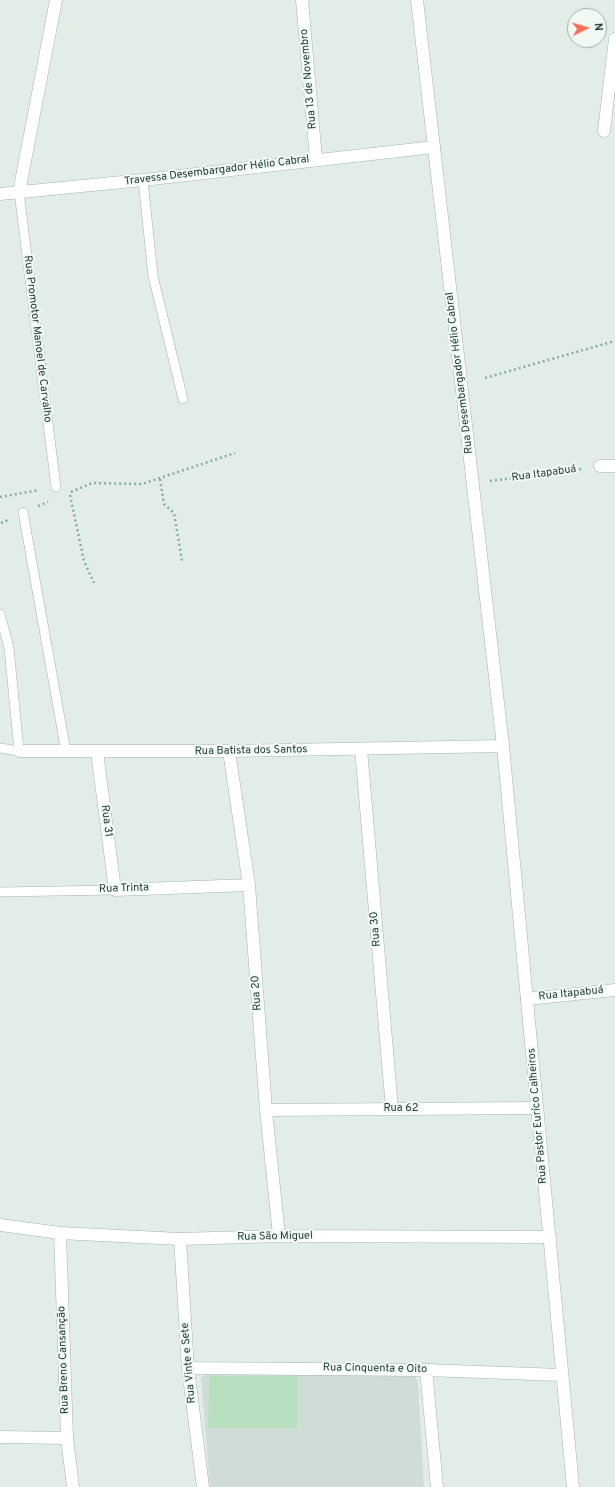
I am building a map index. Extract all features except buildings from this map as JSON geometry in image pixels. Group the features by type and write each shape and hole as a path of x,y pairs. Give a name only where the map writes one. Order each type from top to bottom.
{"street":[{"path":"18,192 56,0"},
{"name":"Rua 13 de Novembro","path":"302,0 316,159"},
{"name":"Rua Desembargador Hélio Cabral","path":"417,0 502,746"},
{"path":"604,131 615,39"},
{"name":"Travessa Desembargador Hélio Cabral","path":"0,194 143,180 316,159 434,147"},
{"path":"600,466 615,466"},
{"name":"Rua Batista dos Santos","path":"19,751 229,751 502,746"},
{"name":"Rua Pastor Euríco Calheiros","path":"502,746 527,999 536,1108 550,1237 561,1375 573,1487"},
{"name":"Rua 30","path":"361,749 392,1109"},
{"name":"Rua 20","path":"229,751 249,885 266,1110 279,1236"},
{"name":"Rua 31","path":"97,752 115,890"},
{"name":"Rua Trinta","path":"115,890 249,885"},
{"name":"Rua Itapabuá","path":"527,999 615,990"},
{"name":"Rua 62","path":"266,1110 536,1108"},
{"name":"Rua São Miguel","path":"0,1225 60,1233 180,1239 279,1236 550,1237"},
{"name":"Rua Breno Cansanção","path":"60,1233 67,1438 73,1487"},
{"name":"Rua Vinte e Sete","path":"180,1239 188,1368 203,1487"},
{"name":"Rua Cinquenta e Oito","path":"188,1368 426,1370 561,1375"},
{"path":"426,1370 437,1487"},
{"path":"0,1437 67,1438"}],"lane":[{"path":"143,180 153,276 183,399"},
{"name":"Rua Promotor Manoel de Carvalho","path":"18,192 56,486"},
{"path":"23,512 66,752"},
{"path":"0,614 9,648 19,751"},
{"name":"Rua Batista dos Santos","path":"0,748 19,751"},
{"name":"Rua Trinta","path":"0,892 115,890"}],"path":[{"path":"485,378 615,341"},
{"path":"63,495 92,483 142,484 235,453"},
{"name":"Rua Itapabuá","path":"472,483 600,466"},
{"path":"160,479 164,504 174,513 182,561"},
{"path":"0,497 56,486"},
{"path":"70,493 84,561 94,583"},
{"path":"1,523 50,501"}],"shaded area":[{"path":"210,1371 414,1374 418,1382 424,1487 210,1487 201,1378"}],"green space":[{"path":"209,1376 297,1376 297,1428 208,1428"}]}
